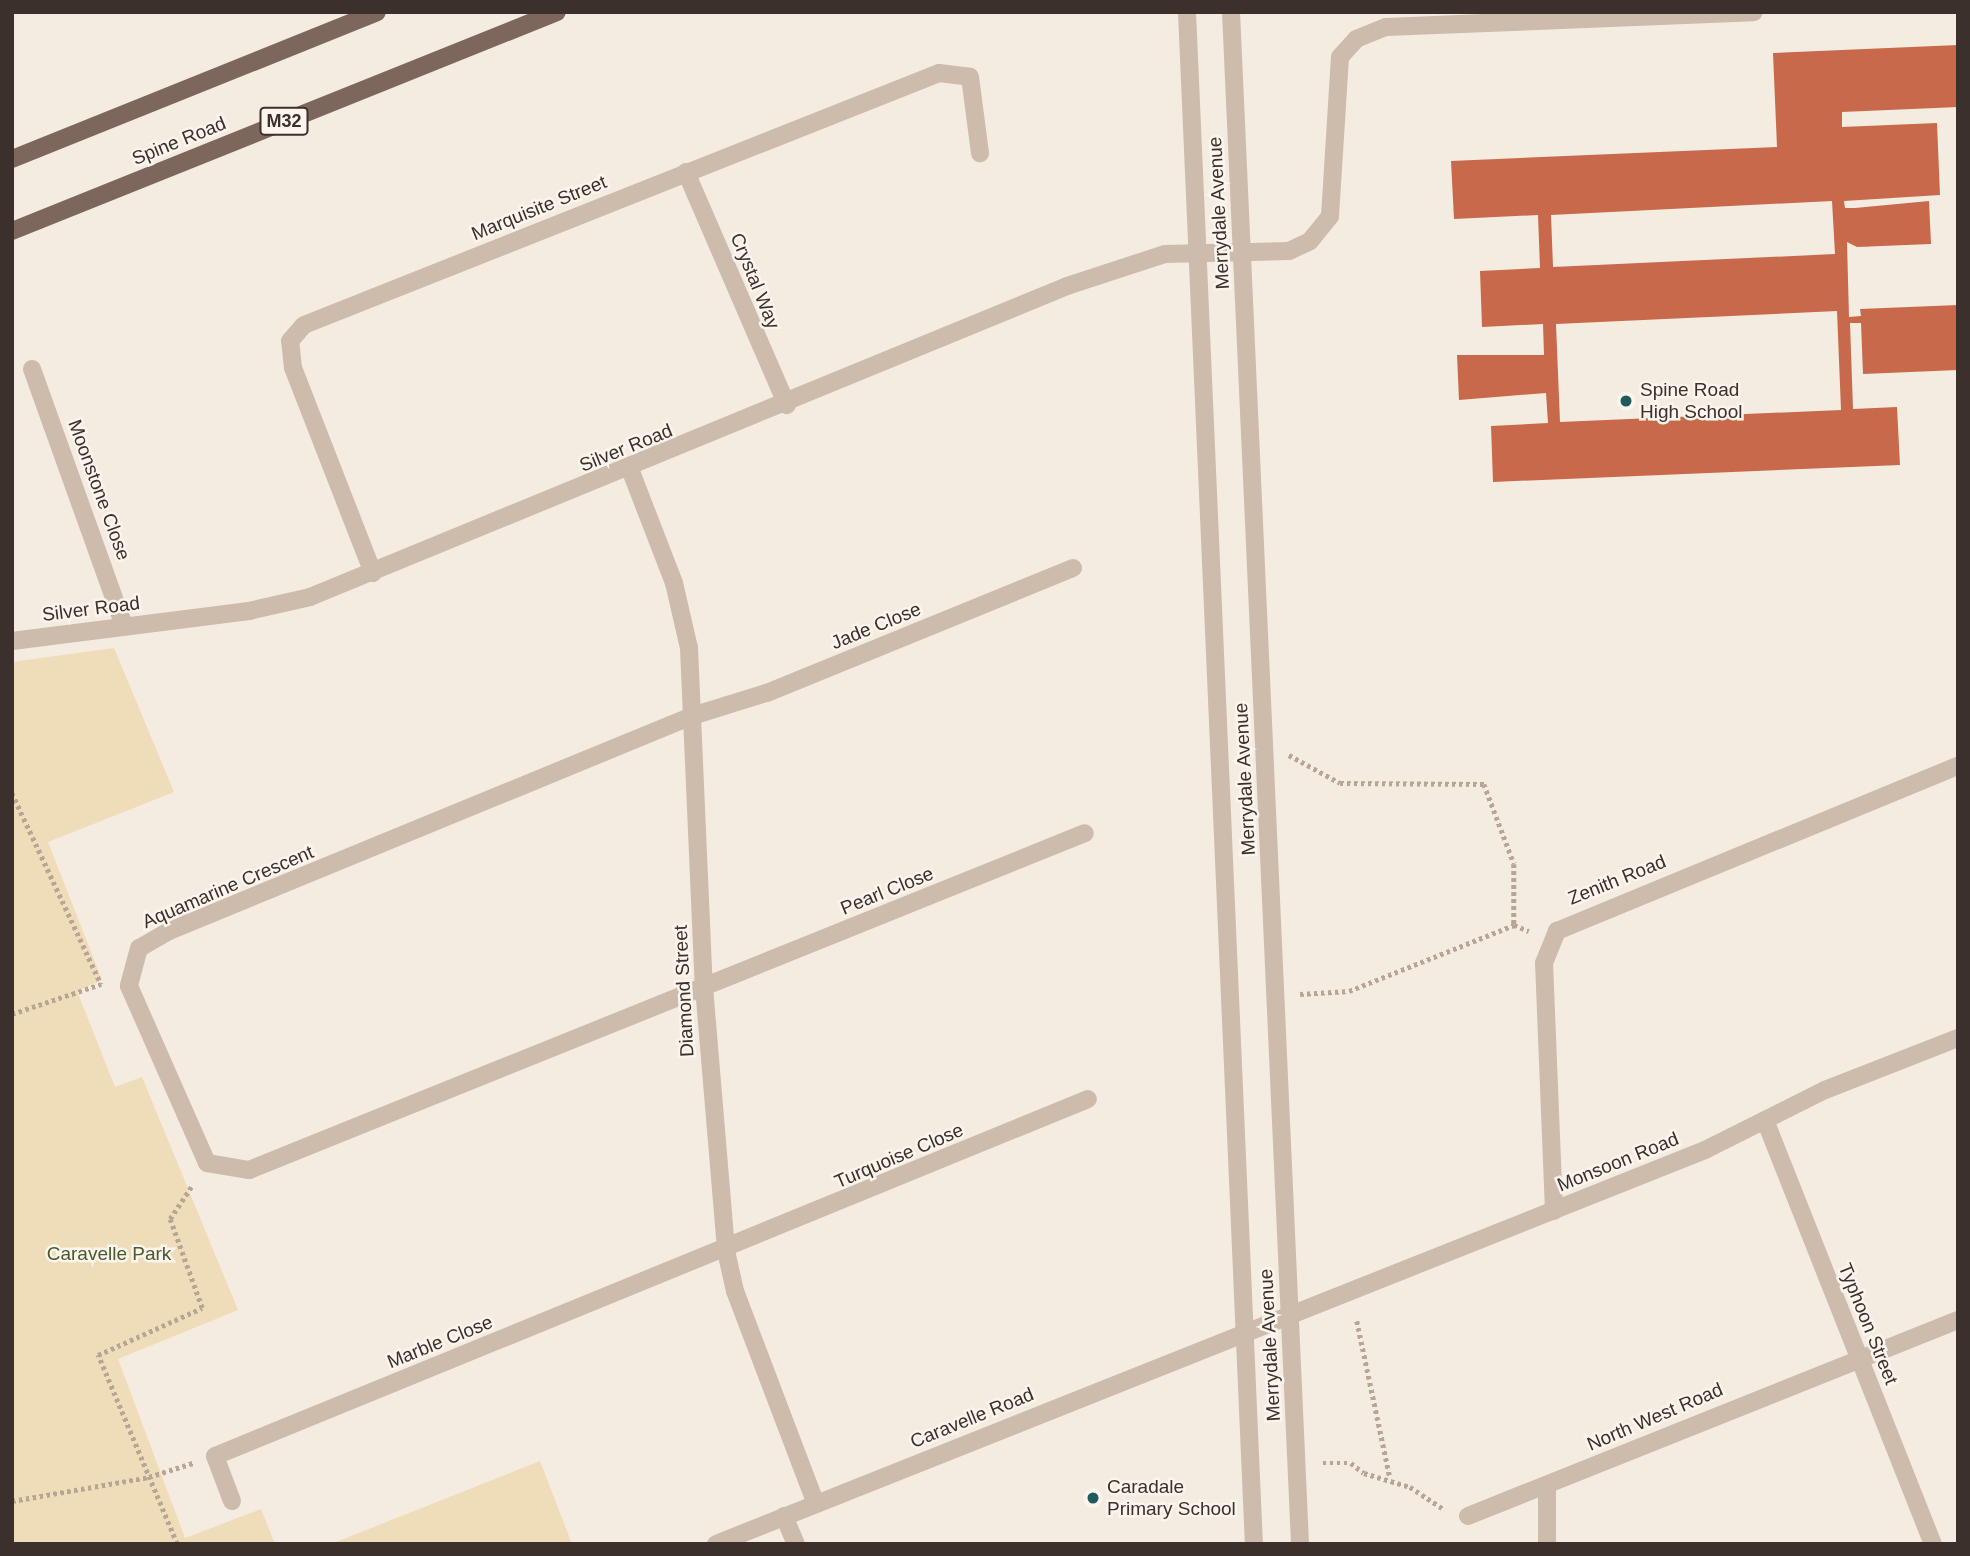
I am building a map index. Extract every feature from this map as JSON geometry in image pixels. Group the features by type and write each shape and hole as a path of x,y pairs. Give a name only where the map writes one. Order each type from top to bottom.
{"main road":[{"path":"12,159 377,12"},
{"name":"Spine Road","path":"12,231 557,12"}],"street":[{"name":"Merrydale Avenue","path":"1187,12 1254,1544"},
{"name":"Merrydale Avenue","path":"1231,12 1300,1544"},
{"name":"Silver Road","path":"12,640 281,605 373,573 630,469 1067,286 1165,254 1289,251 1310,241 1330,216 1333,100 1340,57 1356,38 1386,27 1754,12"},
{"name":"Marquisite Street","path":"373,573 293,368 294,334 315,320 686,172 947,72 970,77 980,153"},
{"name":"Crystal Way","path":"686,172 787,405"},
{"name":"Moonstone Close","path":"32,369 124,626"},
{"name":"Diamond Street","path":"630,469 684,614 692,716 704,987 726,1251 735,1291 816,1504"},
{"name":"Jade Close","path":"692,716 766,693 1073,568"},
{"name":"Aquamarine Crescent","path":"129,986 139,948 169,931 692,716"},
{"name":"Zenith Road","path":"1554,1211 1544,963 1557,931 1958,766"},
{"name":"Pearl Close","path":"704,987 1084,833"},
{"path":"129,986 207,1163 249,1170 704,987"},
{"name":"Monsoon Road","path":"1244,1330 1554,1211 1958,1038"},
{"name":"Turquoise Close","path":"726,1251 1088,1099"},
{"name":"Typhoon Street","path":"1765,1120 1933,1544"},
{"name":"Marble Close","path":"215,1457 726,1251"},
{"name":"North West Road","path":"1468,1516 1857,1356 1958,1320"},
{"name":"Caravelle Road","path":"716,1544 1244,1330"},
{"path":"215,1457 232,1501"},
{"path":"1547,1485 1547,1544"},
{"path":"784,1516 796,1544"}],"path":[{"path":"1285,753 1340,783 1484,784 1514,864 1514,925"},
{"path":"12,793 101,984"},
{"path":"1296,994 1349,991 1514,925 1530,932"},
{"path":"12,1014 101,984 129,986"},
{"path":"177,1544 98,1355 202,1308 170,1219 207,1163"},
{"path":"1357,1321 1390,1478"},
{"path":"12,1501 149,1477 215,1457"},
{"path":"1318,1463 1351,1463 1364,1473 1390,1478 1444,1509 1468,1516"}],"sand":[{"name":"Caravelle Park","path":"114,648 174,792 48,842 102,980 77,991 115,1087 142,1077 238,1310 118,1359 185,1538 261,1509 275,1544 12,1544 12,662"},
{"path":"540,1461 572,1544 331,1544"}],"building":[{"path":"1958,45 1958,107 1842,112 1842,127 1937,123 1940,195 1844,201 1845,208 1855,208 1929,201 1931,244 1857,247 1847,242 1849,317 1861,316 1860,309 1958,305 1958,370 1863,374 1861,323 1850,323 1853,409 1897,407 1900,465 1493,482 1491,426 1548,423 1546,393 1459,400 1457,355 1544,355 1543,324 1482,327 1480,271 1540,268 1538,215 1454,219 1451,161 1777,147 1773,53","holes":["1832,201 1835,254 1553,267 1551,215","1837,311 1841,410 1560,422 1556,324"]}],"place":[{"name":"Spine Road High School","path":"1626,401"},
{"name":"Caradale Primary School","path":"1093,1498"}]}
